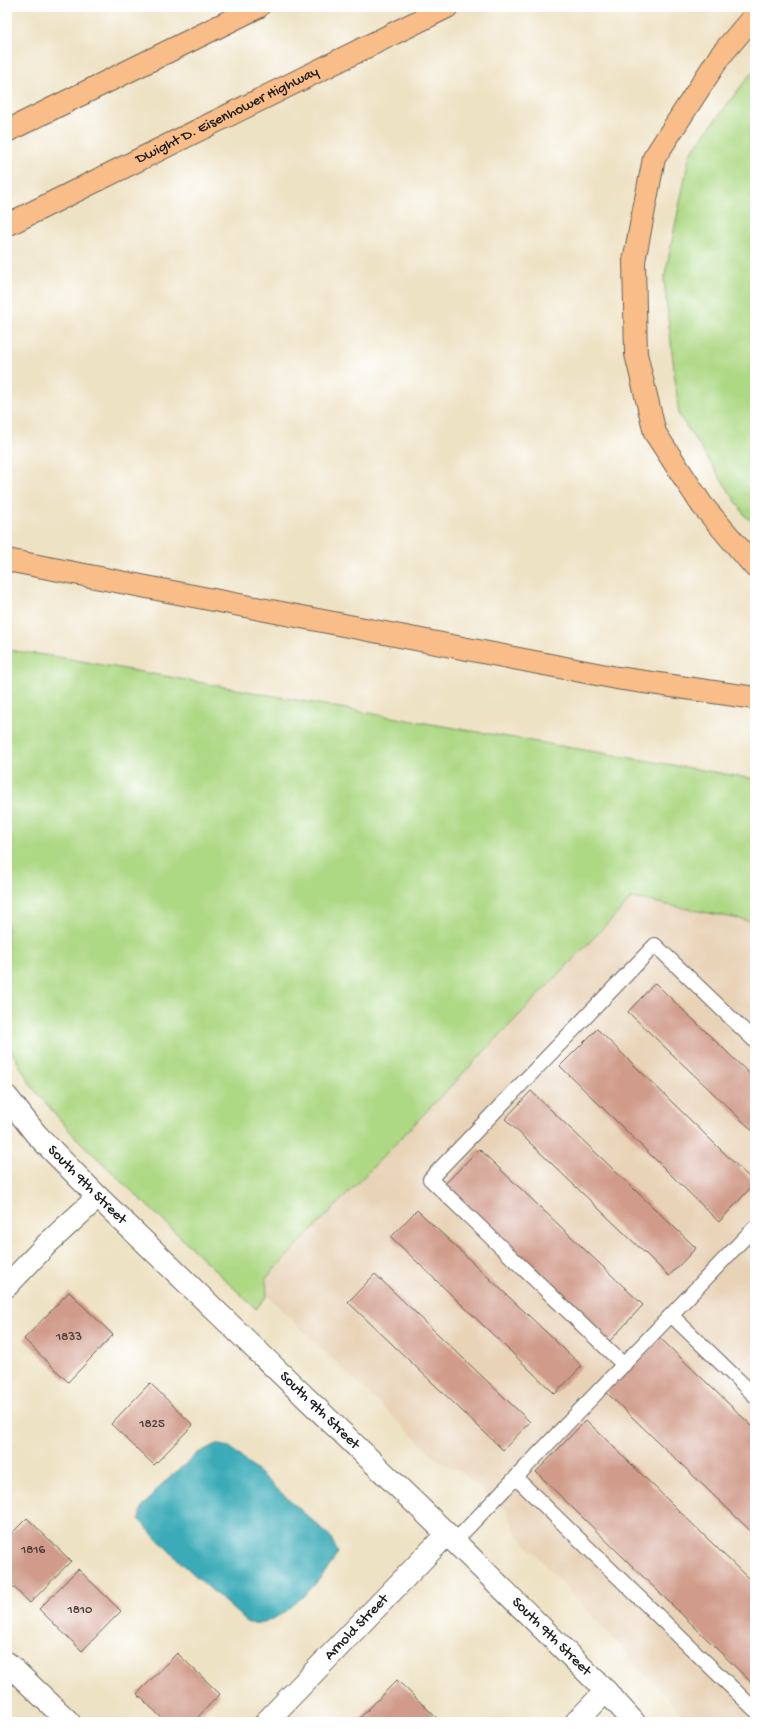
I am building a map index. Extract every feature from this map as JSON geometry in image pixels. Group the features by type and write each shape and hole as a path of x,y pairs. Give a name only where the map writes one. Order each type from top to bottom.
{"highway":[{"path":"150,60 240,7"},
{"path":"7,131 258,7"},
{"name":"Dwight D. Eisenhower Highway","path":"7,225 447,7"},
{"path":"755,15 720,56 654,158 634,261 636,354 656,433 702,504 755,567"},
{"path":"7,560 617,678 755,698"}],"street":[{"name":"South 9th Street","path":"7,1097 36,1134 98,1198 451,1537 606,1691 634,1722"},
{"path":"7,1286 47,1244 98,1198"},
{"name":"Arnold Street","path":"266,1722 451,1537"},
{"path":"7,1663 68,1722"},
{"path":"576,1722 606,1691"}],"lane":[{"path":"624,1365 430,1179 655,945 755,1041"},
{"path":"451,1537 516,1478 755,1227"},
{"path":"671,1315 755,1396"},
{"path":"516,1478 755,1710"}],"shaded area":[{"path":"632,898 755,922 755,1722 689,1722 515,1532 507,1511 460,1471 438,1460 267,1296 266,1278"}],"green space":[{"path":"755,68 755,523 746,517 679,415 664,280 690,153"},
{"path":"7,650 59,657 402,719 755,779 755,922 632,898 266,1278 267,1296 256,1309 75,1137 32,1087 7,1043"}],"water":[{"path":"216,1444 230,1447 330,1536 338,1553 332,1563 306,1594 275,1618 264,1623 248,1623 177,1559 139,1520 142,1508 160,1486 198,1453"}],"building":[{"path":"655,983 755,1079 755,1133 628,1012"},
{"path":"597,1029 755,1183 719,1222 560,1066"},
{"path":"531,1091 696,1248 669,1276 505,1119"},
{"path":"479,1149 643,1305 607,1344 443,1186"},
{"path":"417,1210 582,1366 555,1394 391,1237"},
{"path":"375,1274 530,1422 503,1450 348,1302"},
{"path":"69,1292 113,1335 68,1382 24,1339"},
{"path":"659,1337 755,1429 755,1535 606,1392"},
{"path":"150,1383 193,1425 154,1465 111,1424"},
{"path":"586,1420 755,1585 755,1686 536,1472"},
{"path":"27,1518 71,1561 30,1603 7,1581 7,1538"},
{"path":"78,1569 121,1611 82,1651 39,1609"},
{"path":"177,1653 220,1694 193,1722 166,1722 137,1694"},
{"path":"397,1680 439,1720 437,1722 356,1722"}]}
